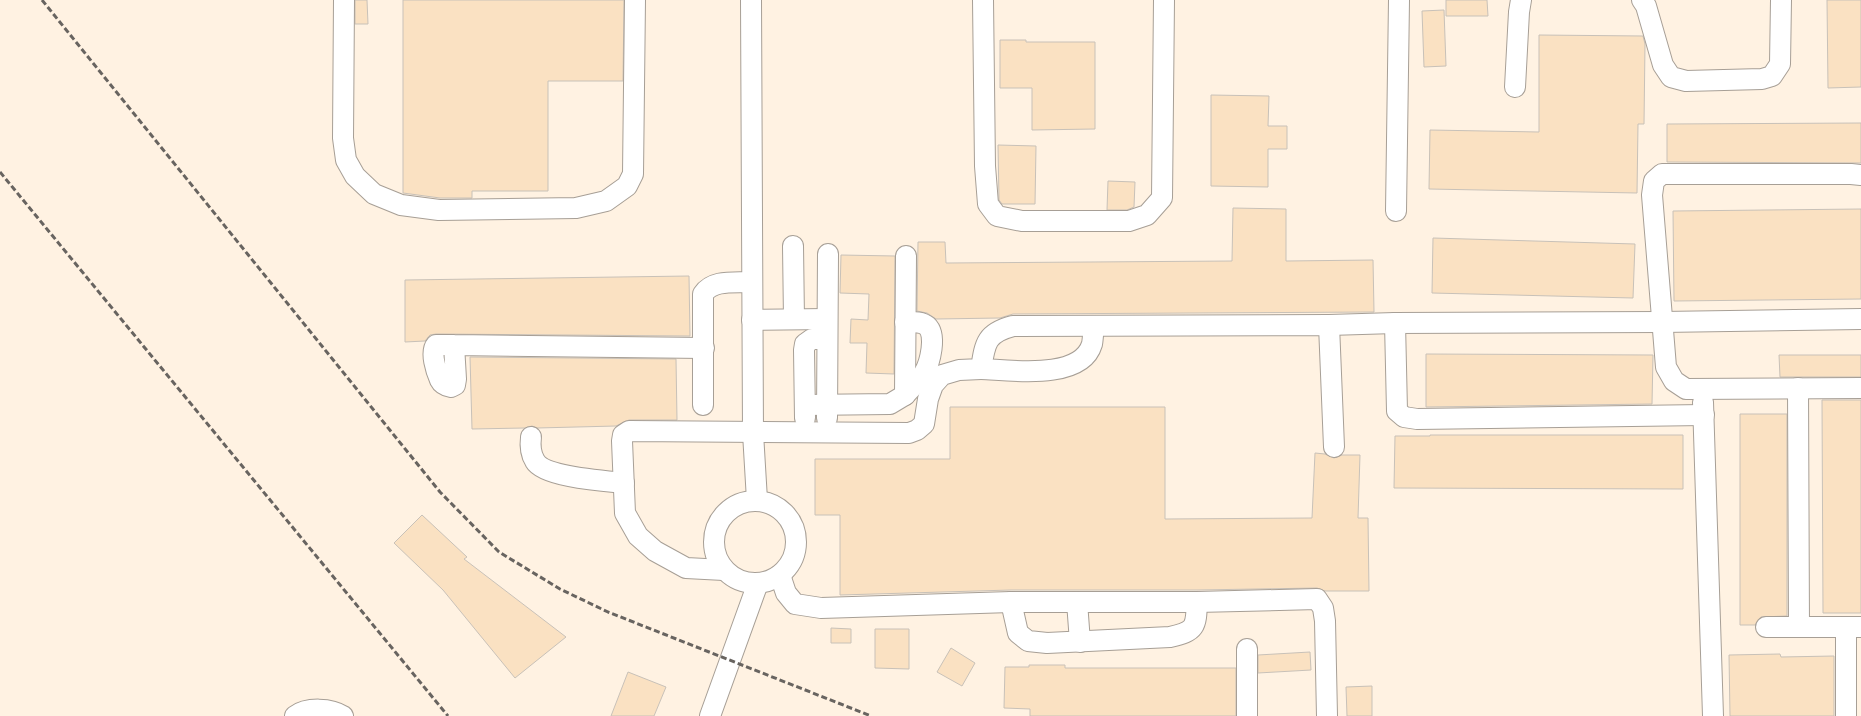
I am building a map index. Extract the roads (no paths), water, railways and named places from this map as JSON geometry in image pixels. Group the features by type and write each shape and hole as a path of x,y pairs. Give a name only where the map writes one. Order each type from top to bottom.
{"lane":[{"path":"344,0 343,138 346,160 356,176 374,194 401,205 440,210 576,208 606,201 627,186 632,174 635,0"},
{"path":"751,0 753,432 757,500"},
{"path":"983,0 985,166 988,204 997,216 1030,221 1129,221 1147,215 1162,198 1164,0"},
{"path":"1396,211 1399,0"},
{"path":"1515,87 1521,0"},
{"path":"1642,0 1646,6 1663,65 1672,78 1686,81 1762,79 1772,76 1780,64 1781,0"},
{"path":"1861,175 1662,174 1654,181 1652,195 1666,367 1674,381 1686,389 1861,388"},
{"path":"793,246 794,319"},
{"path":"826,432 828,254"},
{"path":"905,395 906,256"},
{"path":"703,405 703,294 708,287 721,283 752,282"},
{"path":"752,320 827,319"},
{"path":"981,369 984,350 992,335 999,330 1013,326 1662,322 1861,319"},
{"path":"805,405 890,404 905,395 923,374 932,354 930,332 927,326 920,323 905,322"},
{"path":"1395,323 1397,411 1404,416 1417,419 1704,415"},
{"path":"1329,324 1334,447"},
{"path":"724,570 686,568 655,551 638,536 625,513 623,434 629,431 909,432 917,430 924,424 928,399 933,386 942,375 959,370 1056,370 1069,367 1085,355 1092,345 1094,326"},
{"path":"805,432 805,344 812,339 827,339"},
{"path":"454,344 704,348"},
{"path":"1798,388 1799,627"},
{"path":"1703,389 1713,716"},
{"path":"530,437 530,448 535,462 543,469 572,477 624,483"},
{"path":"757,500 769,503 781,509 790,518 795,530 797,542 795,555 789,566 780,575 758,583 743,581 733,577 724,570 717,558 714,545 715,531 721,518 730,508 743,502 757,500"},
{"path":"780,575 786,593 795,604 821,608 1011,602 1197,602 1317,599 1323,608 1325,621 1327,716"},
{"path":"710,716 758,583"},
{"path":"1011,602 1018,634 1028,641 1047,643 1170,637 1187,634 1196,623 1197,602"},
{"path":"1077,602 1080,642"},
{"path":"1766,627 1853,627 1846,716"},
{"path":"1246,716 1247,649"},
{"path":"295,716 300,712 323,710 343,716"}],"railway":[{"path":"42,0 440,492 499,552 560,589 608,612 871,716"},
{"path":"0,172 448,716"}]}
